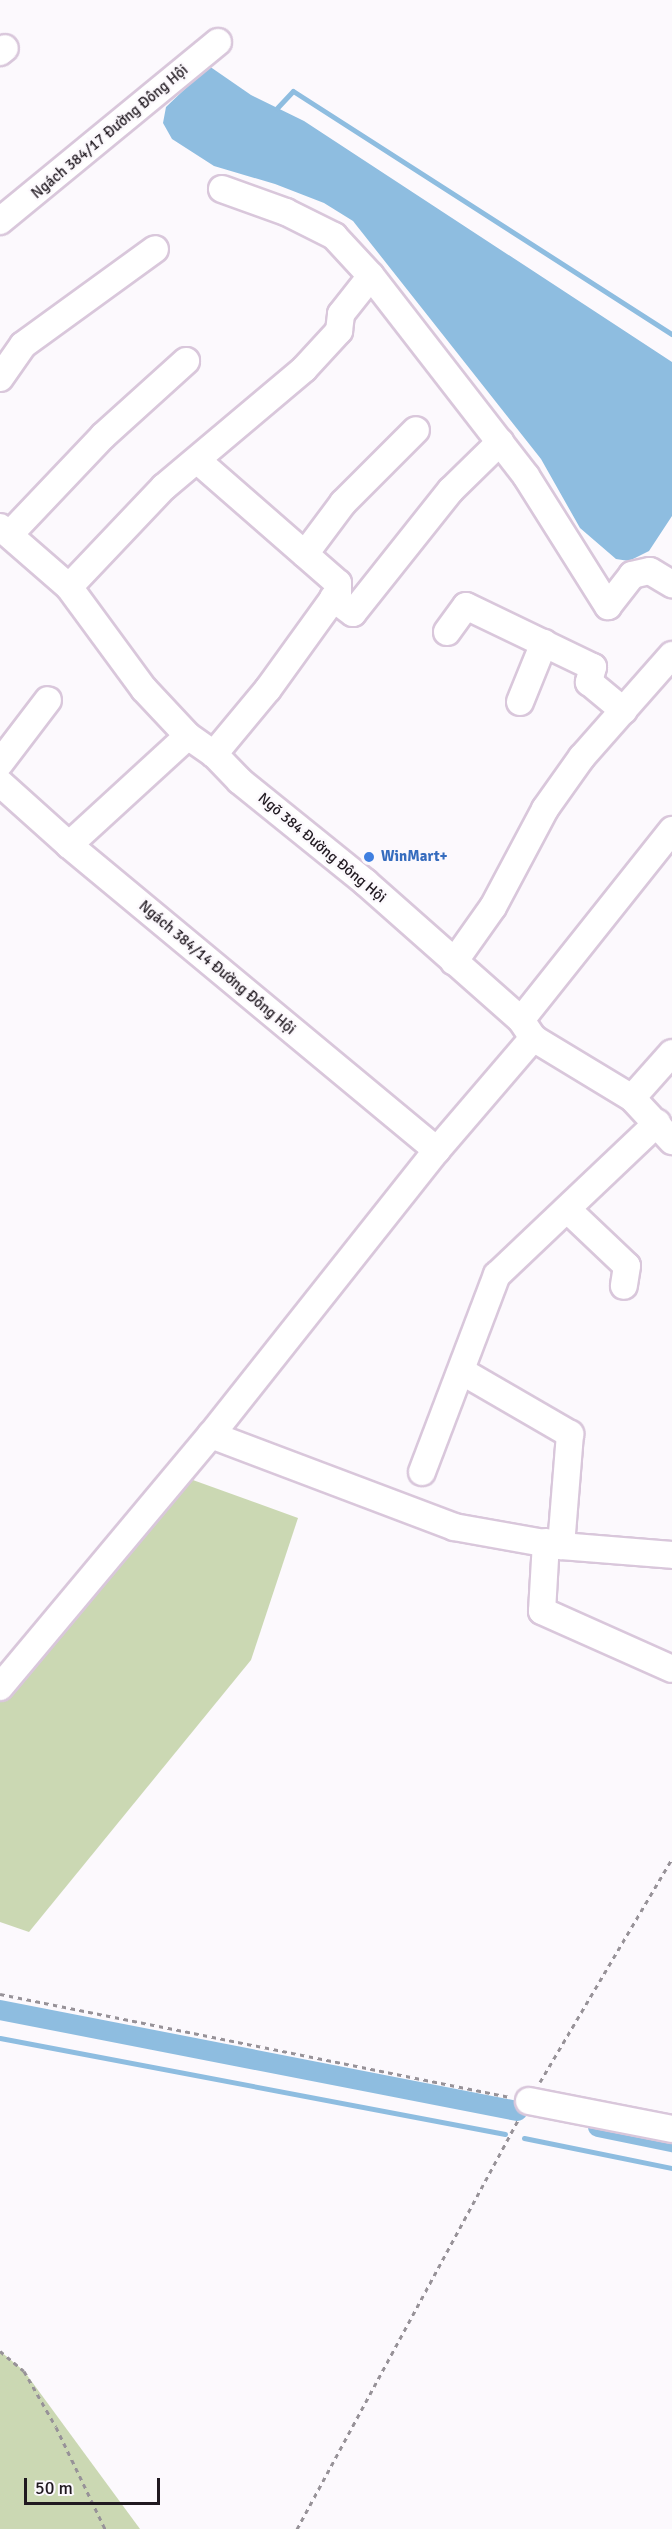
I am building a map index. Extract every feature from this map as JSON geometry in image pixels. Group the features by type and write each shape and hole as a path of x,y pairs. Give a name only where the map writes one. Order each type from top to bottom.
{"street":[{"name":"Ngách 384/17 Đường Đông Hội","path":"0,221 218,42"},
{"path":"222,189 286,212 334,237 371,276 526,476 608,606 632,575 650,571 672,585"},
{"path":"0,378 23,345 155,249"},
{"path":"69,587 164,487 304,369 339,331 341,314 371,276"},
{"path":"5,531 103,436 186,361"},
{"path":"305,554 343,503 416,430"},
{"path":"333,598 353,613 451,490 500,442"},
{"path":"197,460 338,583 333,598 268,689 214,754"},
{"name":"Ngõ 384 Đường Đông Hội","path":"5,531 69,587 144,689 188,736 214,754 240,782 365,882 527,1029 632,1098 665,1132"},
{"path":"447,632 466,606 593,667 589,682 624,711"},
{"path":"520,702 544,643"},
{"path":"454,962 493,907 545,809 582,757 672,655"},
{"path":"0,763 48,700"},
{"path":"69,845 188,736"},
{"name":"Ngách 384/14 Đường Đông Hội","path":"0,783 69,845 437,1149"},
{"path":"0,1687 212,1436 437,1149 672,830"},
{"path":"632,1098 672,1053"},
{"path":"422,1472 463,1372 497,1275 568,1210 665,1132"},
{"path":"568,1210 627,1266 624,1286"},
{"path":"463,1372 570,1434 542,1611 672,1669"},
{"path":"212,1436 454,1527 553,1544 672,1555"},
{"path":"529,2101 672,2129"}],"path":[{"path":"297,2529 529,2101 672,1859"},
{"path":"0,1994 529,2101"},
{"path":"0,2351 29,2380 105,2529"}],"green space":[{"path":"179,1475 298,1518 251,1660 29,1932 0,1922 0,1687"},
{"path":"0,2351 24,2371 140,2529 0,2529"}],"water":[{"path":"209,66 251,95 304,121 672,362 672,516 649,551 629,561 616,559 580,528 541,459 353,221 324,203 275,184 214,166 172,139 163,123 166,107"}],"waterway":[{"path":"277,108 293,91 672,334"},
{"path":"0,2010 517,2111"},
{"path":"0,2038 505,2134"},
{"path":"598,2127 672,2142"},
{"path":"524,2138 672,2168"}],"place":[{"name":"WinMart+","path":"369,857"}]}
